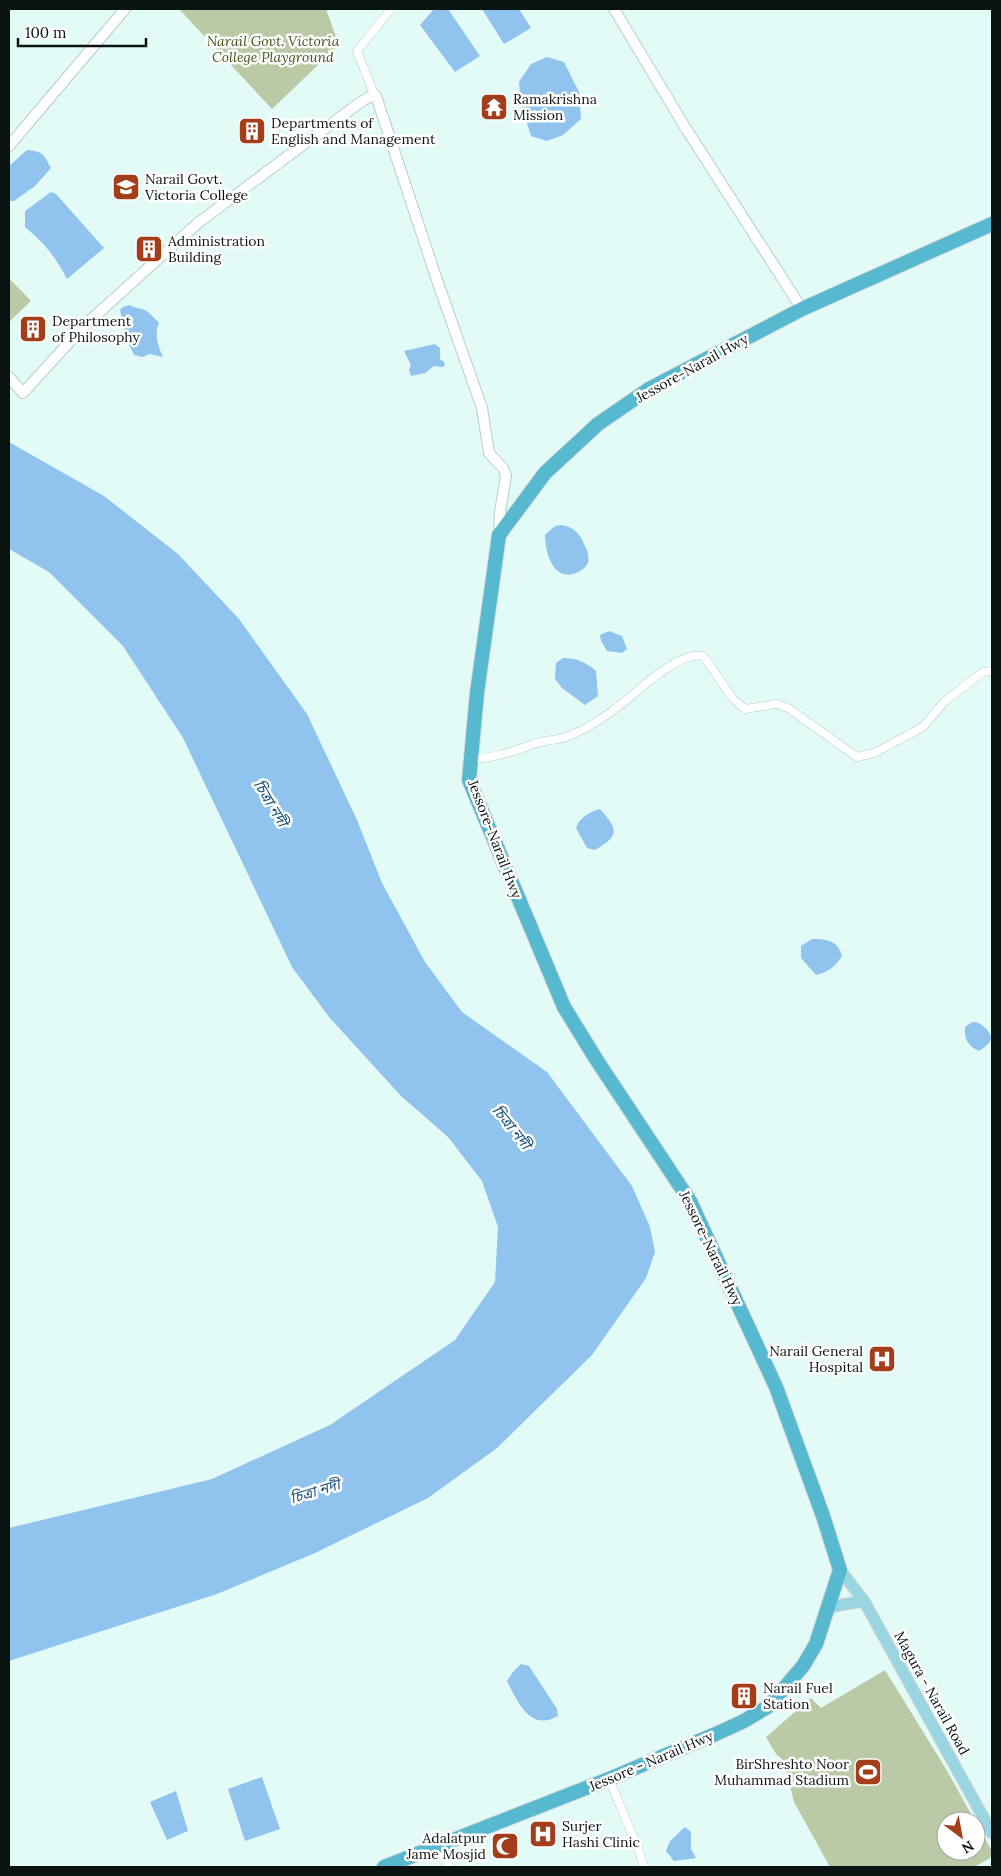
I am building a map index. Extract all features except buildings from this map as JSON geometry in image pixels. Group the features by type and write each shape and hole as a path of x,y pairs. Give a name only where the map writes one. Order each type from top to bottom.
{"highway":[{"name":"Jessore-Narail Hwy","path":"840,1570 820,1507 772,1379 690,1201 564,1007 469,780 486,616 499,536 545,472 598,424 649,389 802,309 992,224"},
{"name":"Jessore - Narail Hwy","path":"384,1867 609,1779 718,1733 744,1721 769,1706 803,1666 816,1644 840,1570"}],"main road":[{"name":"Magura - Narail Road","path":"840,1570 864,1601 992,1833"},
{"path":"829,1606 864,1601"}],"street":[{"path":"9,146 125,9"},
{"path":"391,9 356,51 376,96 482,408 489,453 504,468 506,476 500,512 499,536"},
{"path":"614,9 685,127 802,309"},
{"path":"9,377 23,393 84,326 198,223 374,94"},
{"path":"470,759 489,758 539,742 569,736 601,720 651,679 683,659 694,655 704,657 734,700 745,709 777,704 788,708 857,757 863,757 923,728 945,701 983,672 992,671"},
{"path":"609,1779 644,1867"},
{"path":"438,1846 449,1867"}],"green space":[{"name":"Narail Govt. Victoria College Playground","path":"179,9 326,9 339,45 272,109"},
{"path":"9,278 31,301 9,322"},
{"name":"BirShreshto Noor Muhammad Stadium","path":"885,1670 969,1811 936,1811 936,1861 985,1861 974,1867 830,1867 794,1802 784,1761 776,1754 766,1737 811,1698 821,1708"},
{"name":"BirShreshto Noor Muhammad Stadium","path":"986,1840 992,1851 992,1857 986,1860"}],"water":[{"path":"434,9 448,9 480,56 455,72 420,25"},
{"path":"482,9 519,9 531,28 504,44"},
{"path":"547,57 564,62 579,92 581,119 563,135 547,141 531,136 521,104 519,82 531,64"},
{"path":"27,150 37,151 42,154 51,168 35,186 14,201 9,201 9,166"},
{"path":"51,192 56,194 104,248 67,279 49,251 25,227 25,211"},
{"path":"130,305 147,311 159,323 157,336 163,357 150,354 142,357 134,355 126,338 120,310"},
{"path":"435,344 440,348 440,359 445,365 443,367 434,366 425,373 411,376 409,370 411,365 404,351"},
{"name":"চিত্রা নদী","path":"9,442 104,496 178,554 239,619 307,714 357,820 382,883 425,962 462,1012 547,1072 632,1186 650,1227 655,1252 646,1278 592,1355 497,1448 428,1498 315,1553 217,1594 9,1661 9,1528 212,1479 330,1425 455,1340 495,1282 498,1227 482,1181 448,1137 401,1096 329,1017 292,967 183,738 123,646 49,572 9,549"},
{"path":"555,526 570,527 578,534 587,551 589,561 580,571 568,575 561,573 553,566 546,545 545,535"},
{"path":"609,631 622,636 627,649 622,653 607,651 601,641 600,635"},
{"path":"563,658 581,661 596,671 598,696 585,705 562,688 555,679 556,663"},
{"path":"600,809 610,822 614,832 609,840 595,850 587,848 576,828 579,821 585,816"},
{"path":"812,939 822,939 831,942 838,947 842,956 831,968 824,973 816,975 801,958 801,946"},
{"path":"972,1022 983,1026 990,1033 991,1037 987,1045 979,1051 969,1044 965,1035 965,1027"},
{"path":"521,1664 529,1666 557,1709 558,1716 548,1720 540,1720 532,1717 521,1706 507,1681"},
{"path":"262,1777 280,1829 245,1841 228,1789"},
{"path":"176,1791 188,1831 167,1840 150,1802"},
{"path":"685,1827 691,1832 691,1849 696,1858 674,1861 666,1851 670,1841"}],"place":[{"name":"Ramakrishna Mission","path":"494,107"},
{"name":"Departments of English and Management","path":"252,131"},
{"name":"Narail Govt. Victoria College","path":"126,187"},
{"name":"Administration Building","path":"149,249"},
{"name":"Department of Philosophy","path":"33,329"},
{"name":"Narail General Hospital","path":"882,1359"},
{"name":"Narail Fuel Station","path":"744,1696"},
{"name":"BirShreshto Noor Muhammad Stadium","path":"868,1772"},
{"name":"Surjer Hashi Clinic","path":"543,1834"},
{"name":"Adalatpur Jame Mosjid","path":"505,1846"}]}
